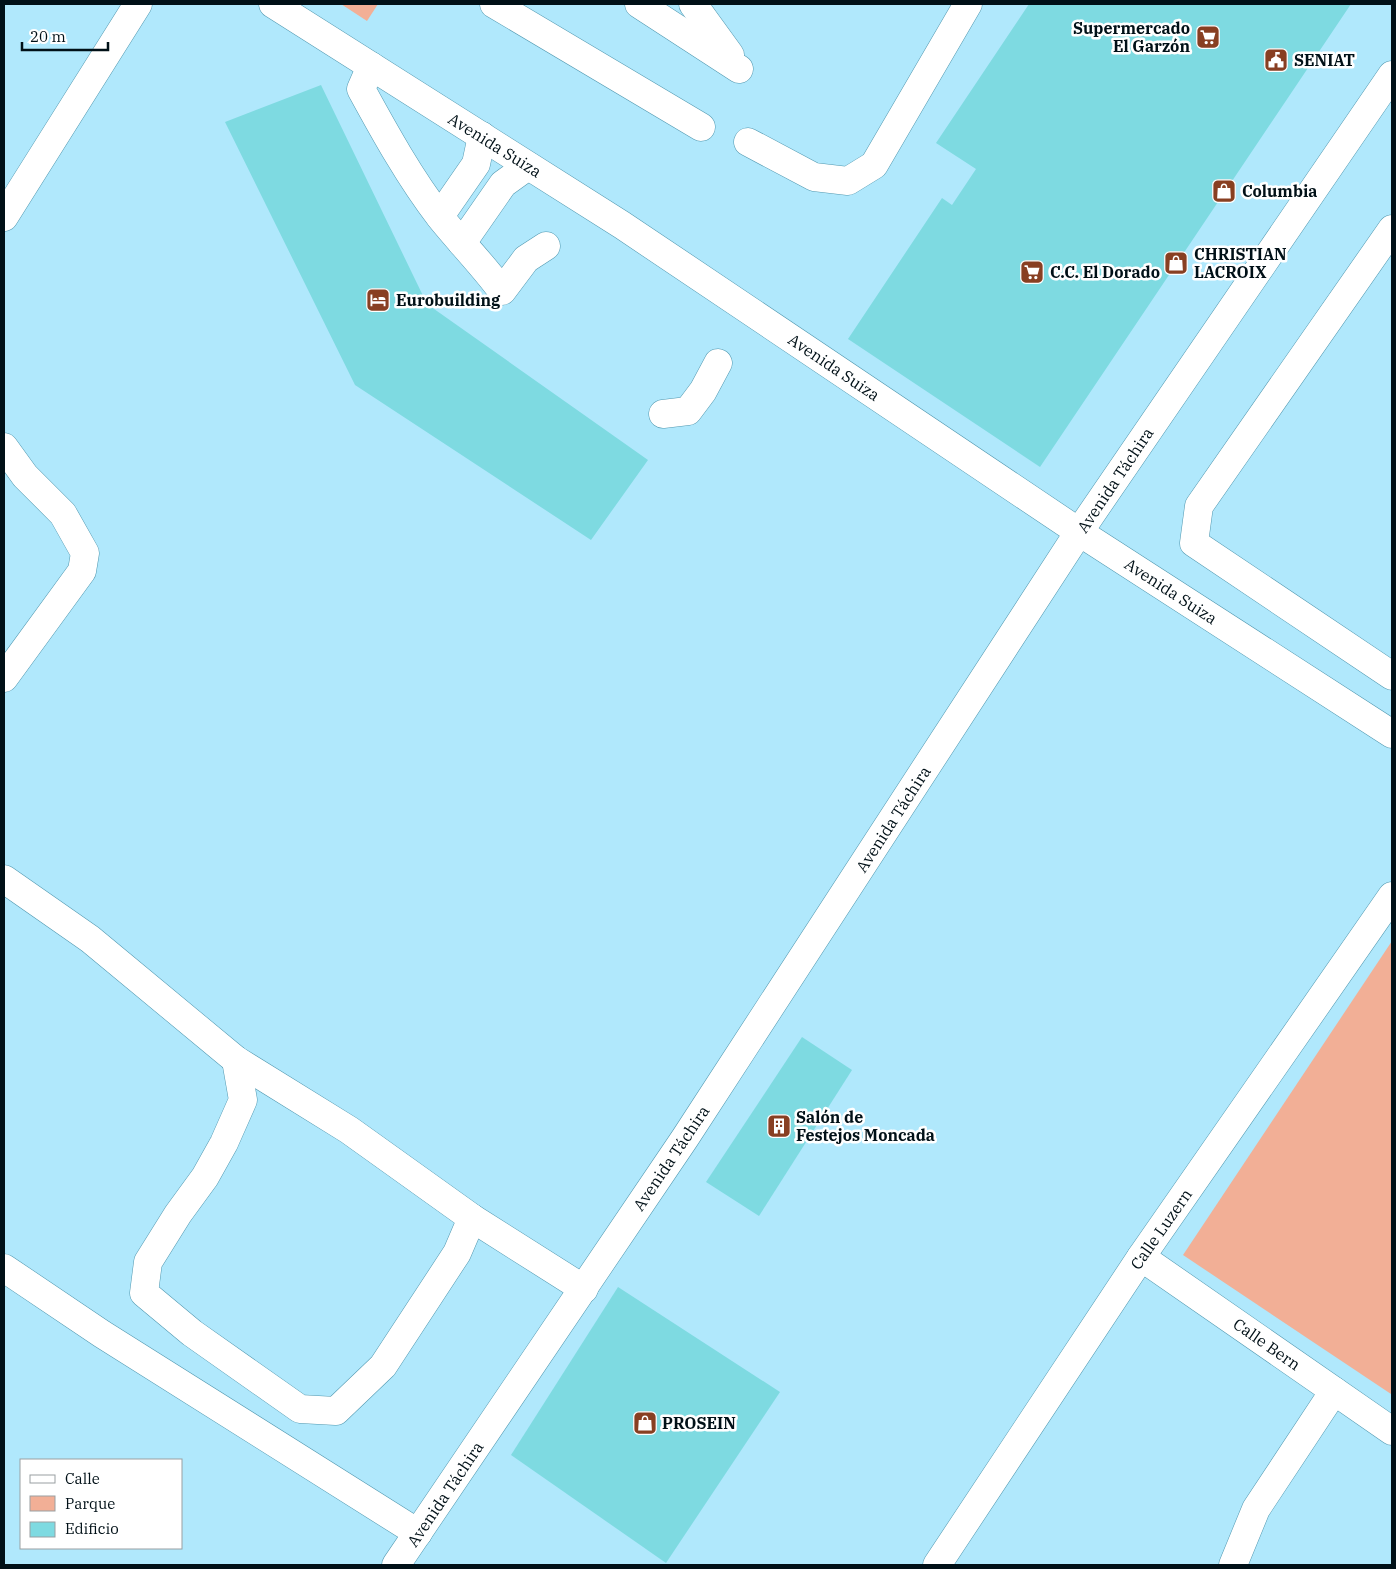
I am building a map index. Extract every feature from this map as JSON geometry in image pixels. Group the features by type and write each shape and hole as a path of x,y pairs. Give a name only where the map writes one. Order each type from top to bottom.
{"street":[{"path":"4,217 138,4"},
{"name":"Avenida Suiza","path":"273,4 622,225 1080,532 1392,734"},
{"path":"494,4 701,127"},
{"path":"639,4 739,69 693,4"},
{"path":"748,142 814,178 848,181 874,165 968,4"},
{"path":"371,66 361,89 383,129 440,216 502,291 526,259 546,246"},
{"name":"Avenida Táchira","path":"396,1565 685,1138 1080,532 1392,75"},
{"path":"440,216 467,180 476,164 482,136"},
{"path":"462,243 504,184 528,166"},
{"path":"1392,229 1199,506 1194,543 1392,676"},
{"path":"663,414 688,411 703,391 718,363"},
{"path":"4,447 25,476 63,514 84,553 82,571 4,678"},
{"path":"4,879 90,940 236,1060 348,1130 472,1218 584,1289"},
{"name":"Calle Luzern","path":"937,1565 1142,1257 1392,896"},
{"path":"236,1060 242,1100 224,1143 205,1177 178,1214 148,1262 144,1293 192,1333 300,1409 336,1411 383,1366 457,1254 472,1218"},
{"name":"Calle Bern","path":"1142,1257 1392,1431"},
{"path":"4,1268 102,1334 418,1532"},
{"path":"1233,1565 1256,1509 1334,1391"}],"green space":[{"path":"341,4 378,4 367,21"},
{"path":"1392,941 1392,1391 1391,1394 1183,1255"}],"building":[{"name":"C.C. El Dorado","path":"1029,4 1351,4 1040,467 848,339 942,198 952,205 976,169 936,143"},
{"path":"321,85 427,304 648,460 591,540 355,385 225,122"},
{"name":"Salón de Festejos Moncada","path":"802,1037 852,1070 759,1216 706,1182"},
{"name":"PROSEIN","path":"618,1287 780,1392 666,1563 511,1455"}],"place":[{"name":"Supermercado El Garzón","path":"1208,37"},
{"name":"SENIAT","path":"1276,60"},
{"name":"Columbia","path":"1224,191"},
{"name":"CHRISTIAN LACROIX","path":"1176,263"},
{"name":"C.C. El Dorado","path":"1032,272"},
{"name":"Eurobuilding","path":"378,300"},
{"name":"Salón de Festejos Moncada","path":"779,1126"},
{"name":"PROSEIN","path":"645,1423"}]}
